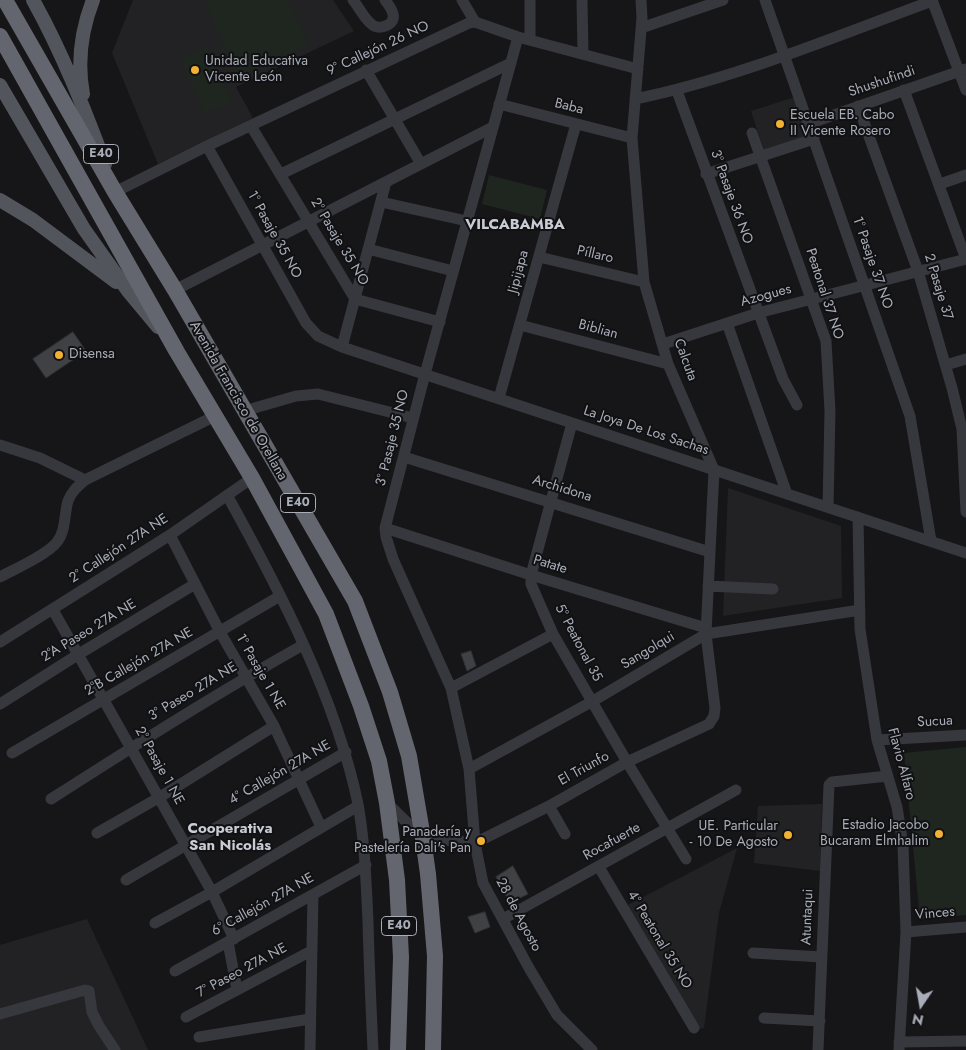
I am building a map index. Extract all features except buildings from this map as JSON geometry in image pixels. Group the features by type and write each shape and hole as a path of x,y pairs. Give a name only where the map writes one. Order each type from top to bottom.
{"highway":[{"name":"Avenida Francisco de Orellana","path":"5,0 115,192 175,290 355,601 390,692 406,747 423,838 435,956 433,1050"},
{"name":"Avenida Francisco de Orellana","path":"0,36 177,352 252,478 326,614 361,706 379,761 387,803 398,880 401,957 398,1050"}],"main road":[{"name":"Avenida Francisco de Orellana","path":"33,0 46,23 87,115 115,192"},
{"path":"87,115 80,68 82,38 93,0"},
{"name":"Avenida Francisco de Orellana","path":"0,85 84,230 128,291 177,352"},
{"path":"0,200 33,220 128,291"}],"street":[{"path":"354,0 370,24 379,27 384,27 394,19 394,15 385,0"},
{"path":"462,0 476,22 518,37 638,69"},
{"path":"530,0 530,40"},
{"path":"582,0 583,54"},
{"name":"Calcuta","path":"641,0 641,28 632,138 644,282 668,364 714,470 706,631 715,708 714,716 709,724"},
{"path":"641,28 723,0"},
{"name":"1° Pasaje 37 NO","path":"765,0 910,416 930,541"},
{"path":"635,99 677,91 784,55 932,0 963,70 966,90"},
{"name":"9° Callejón 26 NO","path":"115,192 366,70 469,23 476,22"},
{"name":"3° Pasaje 35 NO","path":"475,843 469,769 451,688 393,559 385,528 404,457 412,418 518,37"},
{"path":"281,174 511,63"},
{"path":"366,70 421,164"},
{"name":"Shushufindi","path":"808,124 963,70"},
{"path":"904,90 966,259"},
{"name":"3° Pasaje 36 NO","path":"677,91 783,379 797,405"},
{"name":"Baba","path":"499,104 632,138"},
{"name":"2 Pasaje 37","path":"858,106 918,272 946,364 962,429 966,512"},
{"name":"Jipijapa","path":"499,398 576,124"},
{"name":"2° Pasaje 35 NO","path":"251,126 355,298 440,322"},
{"path":"175,290 493,127"},
{"name":"Peatonal 37 NO","path":"752,133 826,341 830,411 828,507"},
{"path":"706,174 814,140"},
{"name":"1° Pasaje 35 NO","path":"208,146 306,323 318,336"},
{"path":"940,184 966,175"},
{"path":"342,346 386,182"},
{"path":"381,202 467,221"},
{"path":"368,249 453,271"},
{"name":"Píllaro","path":"539,257 644,282"},
{"name":"Azogues","path":"663,344 758,313 966,259"},
{"path":"727,323 787,494"},
{"name":"Biblian","path":"520,325 668,364"},
{"name":"La Joya De Los Sachas","path":"318,336 424,374 966,553"},
{"path":"946,364 966,359"},
{"path":"244,411 296,396 313,394 412,418"},
{"path":"0,577 36,557 56,543 60,536 69,500 75,489 85,480 215,416"},
{"path":"531,575 572,423"},
{"path":"0,445 40,458 85,480"},
{"name":"Archidona","path":"404,457 710,552"},
{"name":"2° Callejón 27A NE","path":"0,642 170,535 252,478"},
{"path":"227,494 252,540 303,645 346,752 358,806 366,865 372,1050"},
{"name":"Flavio Alfaro","path":"858,517 860,628 876,740 897,807 903,845 906,932 899,1046"},
{"name":"Patate","path":"385,528 706,631"},
{"name":"1° Pasaje 1 NE","path":"170,535 220,632 274,726 321,827"},
{"name":"5° Peatonal 35","path":"531,575 532,584 553,634 686,859"},
{"name":"2°A Paseo 27A NE","path":"0,704 195,584"},
{"path":"708,586 773,589"},
{"name":"2°B Callejón 27A NE","path":"12,753 280,596"},
{"name":"2° Pasaje 1 NE","path":"53,610 132,747 212,892 231,941 237,990"},
{"name":"Sangolqui","path":"469,769 593,701 706,631 860,610"},
{"path":"451,688 553,634"},
{"name":"3° Paseo 27A NE","path":"51,800 245,677 303,645"},
{"name":"El Triunfo","path":"475,843 549,806 627,762 709,724"},
{"path":"98,833 274,726"},
{"name":"Sucua","path":"876,740 966,735"},
{"name":"4° Callejón 27A NE","path":"126,880 346,752"},
{"name":"Atuntaqui","path":"818,1050 829,785 832,782 888,776"},
{"name":"Rocafuerte","path":"503,919 736,790"},
{"path":"387,803 423,838 475,843"},
{"path":"155,923 212,892 358,806"},
{"path":"549,806 565,834"},
{"name":"28 de Agosto","path":"475,843 483,883 557,1015 592,1050"},
{"name":"6° Callejón 27A NE","path":"175,972 366,865"},
{"name":"4° Peatonal 35 NO","path":"599,867 694,1028"},
{"path":"310,1050 313,895"},
{"name":"Vinces","path":"906,932 966,927"},
{"name":"7° Paseo 27A NE","path":"186,1017 312,951"},
{"path":"753,954 822,957"},
{"path":"0,1014 85,990 89,991 92,1012 115,1050"},
{"path":"764,1018 820,1021"},
{"path":"199,1037 310,1019"},
{"path":"899,1046 966,1041"}],"shaded area":[{"name":"Unidad Educativa Vicente León","path":"133,0 333,0 354,31 236,87 253,118 158,164 112,53"},
{"path":"205,0 288,0 309,44 237,78"},
{"path":"207,46 232,102 204,113 180,58"},
{"name":"Escuela EB. Cabo II Vicente Rosero","path":"795,97 810,138 765,153 751,111"},
{"path":"489,175 547,190 540,219 482,204"},
{"path":"728,488 841,526 842,598 723,616"},
{"name":"Estadio Jacobo Bucaram Elmhalim","path":"966,747 966,915 920,919 904,753"},
{"name":"UE. Particular - 10 De Agosto","path":"822,804 820,871 754,863 758,806"},
{"path":"737,848 719,913 704,1028 698,1029 626,906"},
{"path":"87,919 148,1050 0,1050 0,945"}],"place":[{"name":"Unidad Educativa Vicente León","path":"195,70"},
{"name":"Escuela EB. Cabo II Vicente Rosero","path":"780,124"},
{"name":"Disensa","path":"59,355"},
{"name":"Estadio Jacobo Bucaram Elmhalim","path":"939,834"},
{"name":"UE. Particular - 10 De Agosto","path":"788,835"},
{"name":"Panadería y Pastelería Dali's Pan","path":"481,841"}],"district":[{"name":"VILCABAMBA","path":"515,225"},
{"name":"Cooperativa San Nicolás","path":"230,838"}]}
